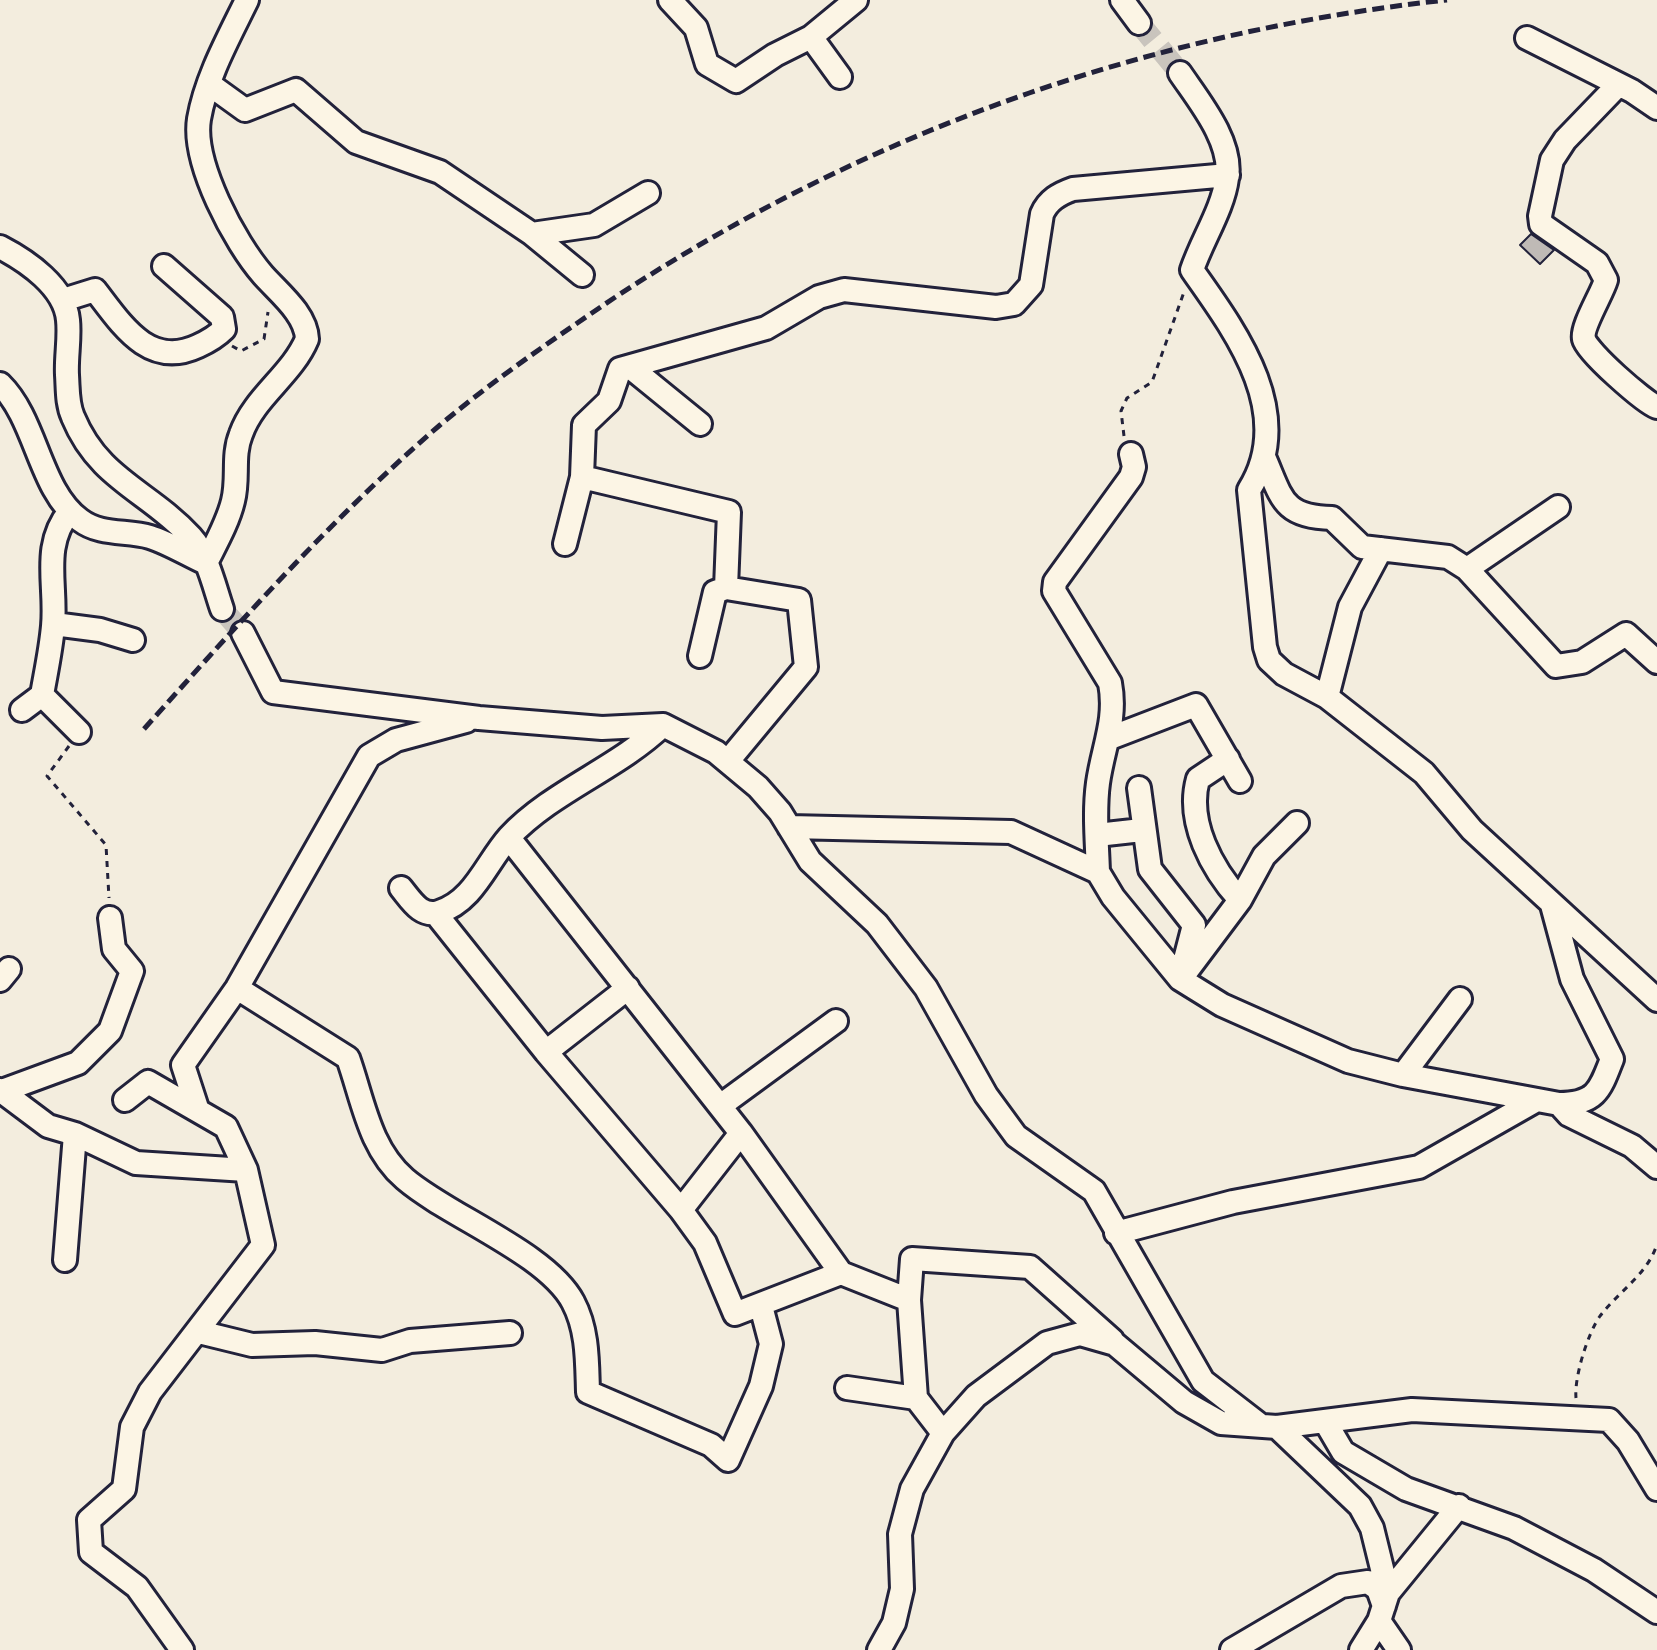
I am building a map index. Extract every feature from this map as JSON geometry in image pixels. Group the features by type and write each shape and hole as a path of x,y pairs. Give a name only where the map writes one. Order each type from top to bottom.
{"street":[{"path":"206,563 233,502 235,456 240,435 250,415 294,364 307,339 300,317 267,280 238,240 221,207 200,145 199,121 209,84 247,0"},
{"path":"670,0 696,28 707,64 736,81 775,55 811,37 856,0"},
{"path":"1122,0 1139,23"},
{"path":"811,37 840,77"},
{"path":"1527,38 1657,108"},
{"path":"1180,73 1218,134 1227,156 1228,175 1192,270 1231,323 1257,376 1264,400 1264,457 1260,473 1249,490 1265,647 1269,660 1284,674 1327,697 1424,773 1472,830 1657,1000"},
{"path":"209,84 245,110 296,90 356,142 440,172 532,234 582,275"},
{"path":"1618,85 1565,140 1552,160 1540,216 1541,224 1597,263 1606,280 1584,329 1584,339 1590,350 1643,400 1657,407"},
{"path":"565,544 582,477 584,425 609,401 620,369 766,328 819,297 844,290 996,307 1014,304 1031,285 1042,214 1046,205 1060,194 1073,189 1228,175"},
{"path":"532,234 594,225 648,193"},
{"path":"0,247 40,274 63,300 68,320 67,363 73,418 100,461 119,481 173,520 193,539 206,563 222,609"},
{"path":"63,300 95,290 120,322 146,347 179,355 216,337 224,329 222,317 164,266"},
{"path":"630,367 700,424"},
{"path":"0,384 22,414 49,474 70,511 83,523 99,529 148,536 206,563"},
{"path":"1131,454 1134,467 1131,477 1058,577 1054,591 1110,683 1114,712 1098,781 1098,872 1113,897 1180,979 1222,1005 1348,1061 1535,1101 1580,1104 1600,1090 1612,1059 1572,979 1552,905"},
{"path":"1264,457 1284,505 1305,518 1332,518 1362,547 1448,557 1467,569 1556,666 1582,662 1626,634 1657,662"},
{"path":"582,477 729,512 726,588"},
{"path":"1467,569 1558,507"},
{"path":"22,710 42,695 54,624 49,567 59,524 70,511"},
{"path":"1327,697 1350,607 1381,549"},
{"path":"700,656 715,592 726,588 799,600 806,667 728,761"},
{"path":"54,624 100,630 133,640"},
{"path":"243,633 273,692 479,718 602,728 663,725 728,761 758,787 810,861 877,924 926,988 986,1095 1016,1136 1094,1191 1203,1381 1269,1426 1360,1506 1372,1528 1384,1607"},
{"path":"42,695 79,732"},
{"path":"1110,738 1196,705 1240,781"},
{"path":"197,1108 183,1065 237,988 369,756 396,740 479,718"},
{"path":"436,914 462,901 509,838 532,817 640,747 663,725"},
{"path":"1228,759 1198,779 1194,795 1203,844 1221,879 1240,900"},
{"path":"1139,788 1142,830 1150,869 1194,925 1180,979"},
{"path":"1180,979 1240,900 1264,856 1297,823"},
{"path":"789,827 1011,832 1098,872"},
{"path":"1097,835 1142,830"},
{"path":"509,838 741,1133 841,1273 909,1300"},
{"path":"401,888 417,909 436,914 546,1052 681,1210 705,1243 735,1314 841,1273"},
{"path":"1,1090 78,1063 110,1031 132,971 114,949 110,918"},
{"path":"237,988 348,1058 369,1127 386,1157 405,1179 546,1272 573,1301 586,1340 588,1392 711,1445 728,1460 761,1386 771,1344 761,1306"},
{"path":"546,1052 628,988"},
{"path":"1403,1075 1460,999"},
{"path":"720,1106 836,1021"},
{"path":"125,1100 148,1082 226,1127 246,1170 263,1245 150,1392 132,1427 124,1489 89,1520 91,1552 137,1587 182,1650"},
{"path":"1,1090 48,1126 75,1134 136,1163 246,1170"},
{"path":"1116,1233 1233,1202 1419,1167 1535,1101"},
{"path":"1559,1104 1569,1115 1632,1146 1657,1167"},
{"path":"681,1210 741,1133"},
{"path":"65,1260 75,1134"},
{"path":"943,1433 916,1398 909,1300 912,1259 1030,1267 1184,1402 1221,1423 1269,1426 1326,1423 1412,1410 1609,1420 1628,1441 1657,1489"},
{"path":"199,1332 252,1345 315,1343 382,1350 410,1341 510,1333"},
{"path":"879,1650 894,1623 902,1589 900,1534 912,1489 943,1433 976,1396 1047,1343 1080,1334 1115,1344"},
{"path":"847,1388 916,1398"},
{"path":"1326,1423 1343,1452 1406,1489 1514,1528 1594,1570 1657,1612"},
{"path":"1361,1650 1384,1607 1459,1506"},
{"path":"1232,1650 1260,1643 1341,1586 1368,1582 1378,1589 1399,1650"}],"path":[{"path":"1131,454 1123,433 1121,411 1127,398 1152,382 1192,270"},
{"path":"216,337 241,351 264,339 270,317 260,290 267,280"},
{"path":"79,732 47,776 106,845 110,918"},
{"path":"1579,1417 1574,1382 1599,1317 1653,1260 1657,1244"}],"building":[{"path":"1531,234 1554,250 1540,264 1520,245"}],"tunnel":[{"path":"1139,23 1180,73"},
{"path":"222,609 243,633"}],"railway":[{"path":"144,729 324,534 440,425 570,328 710,239 808,186 909,139 1013,99 1118,65 1226,37 1336,15 1447,0"}]}
